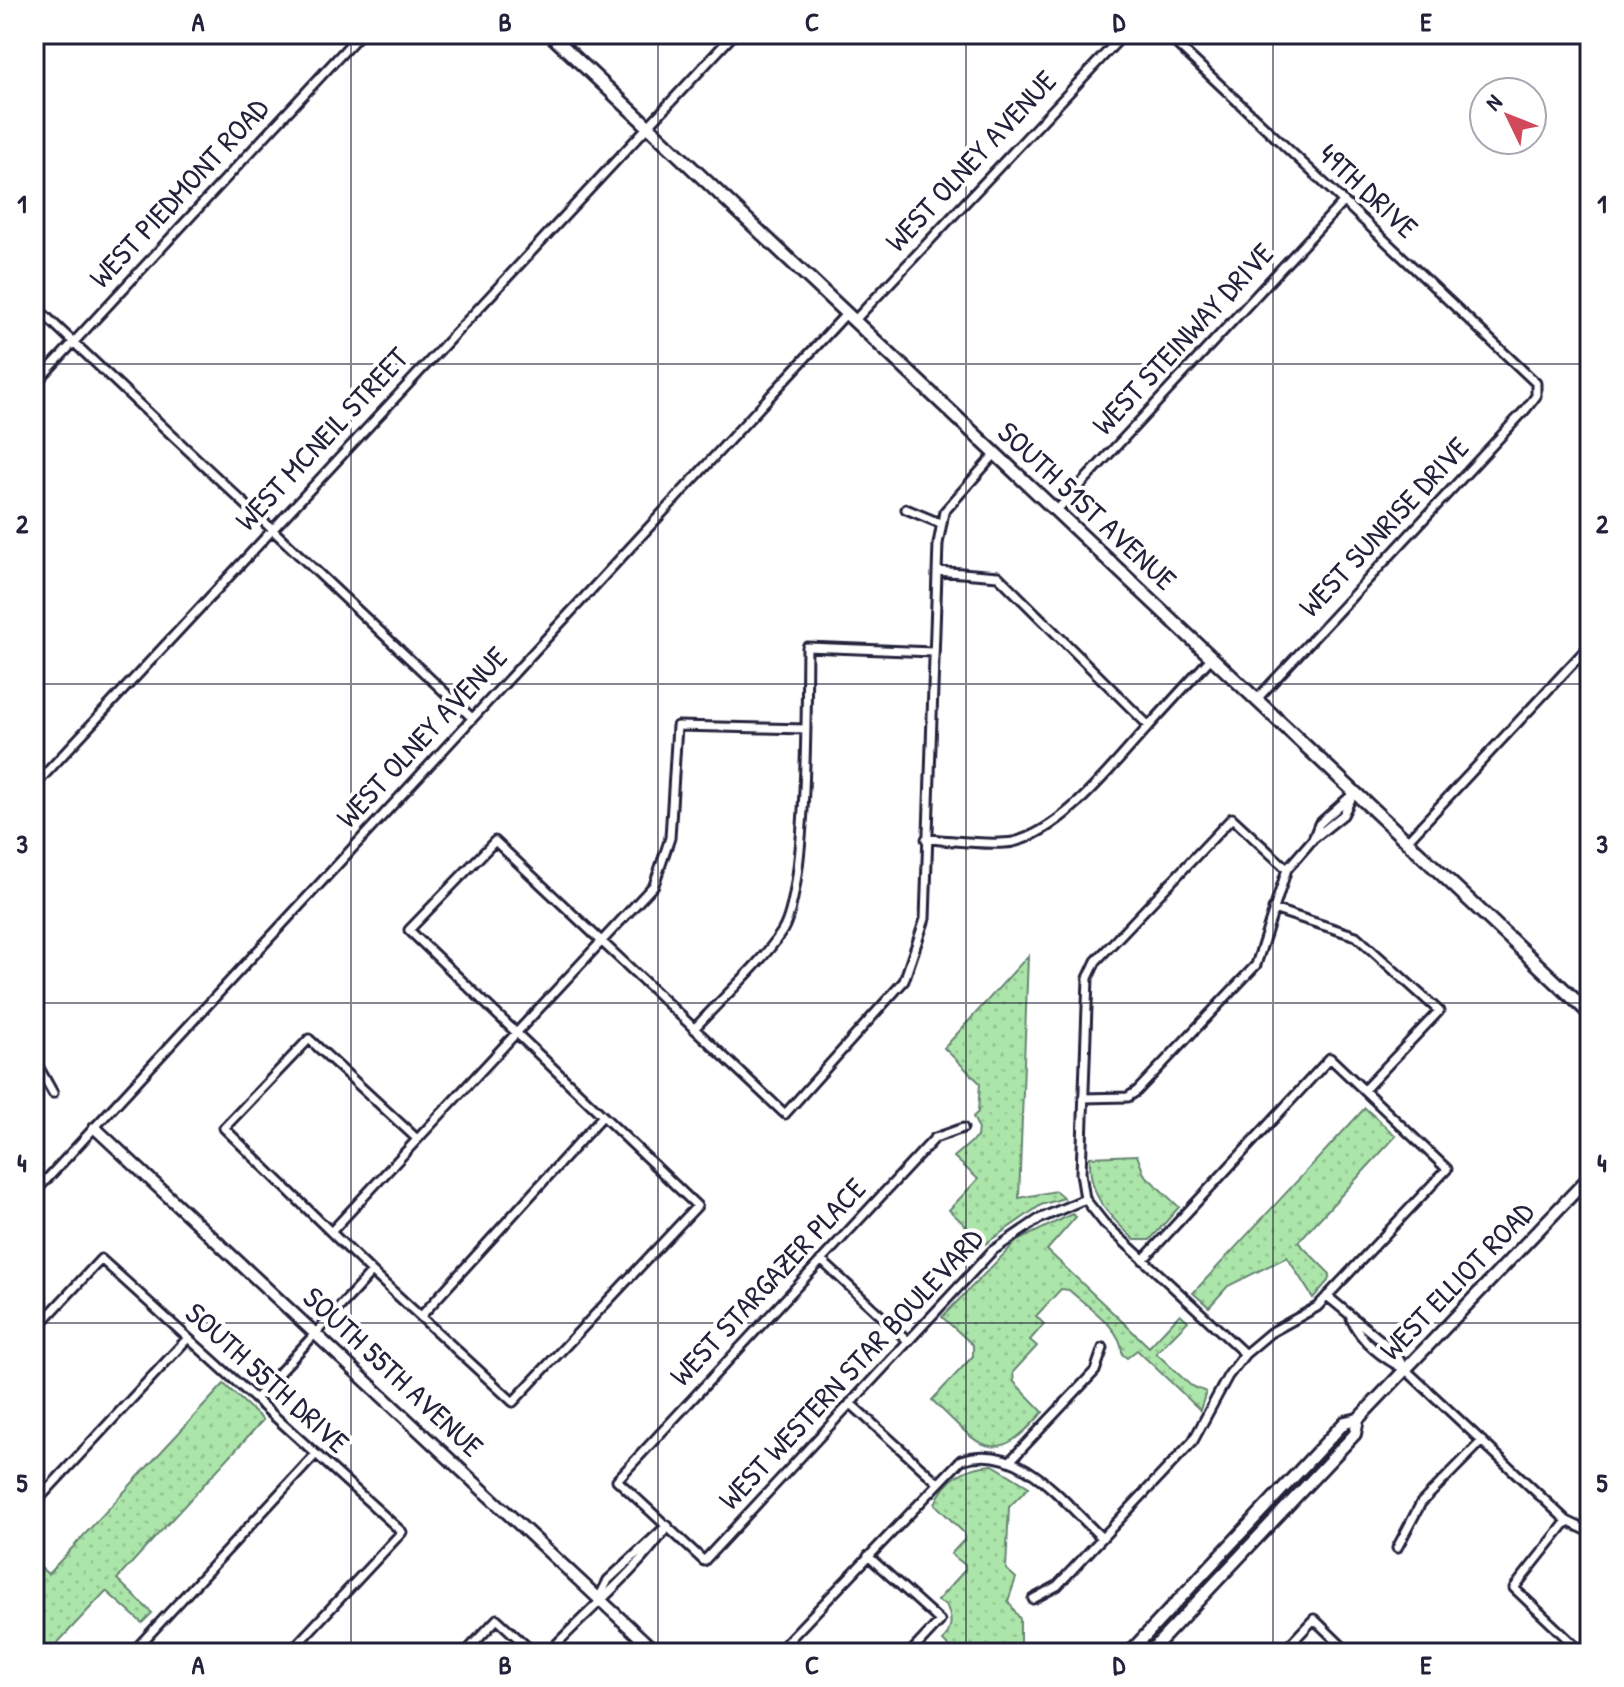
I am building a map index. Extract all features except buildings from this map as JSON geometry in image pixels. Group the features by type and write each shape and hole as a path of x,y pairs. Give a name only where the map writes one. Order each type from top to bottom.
{"main road":[{"name":"SOUTH 51ST AVENUE","path":"550,34 1590,1014"},
{"name":"SOUTH 55TH AVENUE","path":"95,1128 657,1653"},
{"name":"WEST ELLIOT ROAD","path":"1129,1653 1345,1422 1358,1419 1590,1176"},
{"name":"WEST ELLIOT ROAD","path":"1149,1653 1355,1434 1358,1419"}],"street":[{"name":"WEST PIEDMONT ROAD","path":"34,385 360,34"},
{"name":"WEST MCNEIL STREET","path":"34,786 734,34"},
{"name":"WEST OLNEY AVENUE","path":"34,1193 472,718 850,317 1124,34"},
{"name":"49TH DRIVE","path":"1166,34 1536,383"},
{"name":"WEST STEINWAY DRIVE","path":"1057,510 1344,201"},
{"path":"34,305 472,718"},
{"name":"WEST SUNRISE DRIVE","path":"1257,699 1526,409 1536,396 1536,383"},
{"path":"416,1138 309,1039 224,1128 372,1272 513,1402 697,1206 601,1118 409,930 495,841 785,1114 904,981 925,919 933,652 942,524 944,512 996,453"},
{"path":"906,509 942,524"},
{"path":"937,571 998,576 1149,726"},
{"path":"1407,841 1590,645"},
{"path":"694,1029 782,932 795,897 806,729 807,647 933,652"},
{"path":"926,839 1013,842 1049,824 1069,809 1212,657"},
{"path":"331,1232 654,885 670,838 677,726 806,729"},
{"path":"1083,1098 1128,1097 1145,1083 1256,965 1287,869 1313,839 1319,824 1355,792"},
{"path":"1245,1354 1143,1260 1093,1211 1085,1199 1081,1173 1088,978 1096,961 1232,818 1287,869"},
{"path":"1273,909 1356,936 1439,1011 1364,1090"},
{"path":"1033,1599 1057,1586 1200,1432 1228,1376 1245,1354 1270,1333 1308,1313 1327,1296 1447,1169 1330,1058 1143,1260"},
{"path":"34,1059 53,1093"},
{"path":"422,1315 601,1118"},
{"name":"WEST STARGAZER PLACE","path":"668,1526 617,1480 935,1138 963,1128"},
{"name":"WEST WESTERN STAR BOULEVARD","path":"668,1526 704,1561 907,1340 1000,1244 1039,1219 1085,1199"},
{"name":"SOUTH 55TH DRIVE","path":"34,1331 101,1259 402,1532 289,1653"},
{"path":"821,1260 907,1340"},
{"path":"255,1399 372,1272"},
{"path":"1327,1296 1351,1319 1366,1325 1395,1352 1406,1370 1567,1521 1590,1532"},
{"path":"34,1504 188,1338"},
{"path":"1012,1459 1095,1371 1103,1348"},
{"path":"850,1403 938,1483"},
{"path":"1397,1548 1421,1503 1482,1441"},
{"path":"132,1653 316,1454"},
{"path":"799,1653 787,1642 961,1460 989,1454 1012,1459 1102,1538"},
{"path":"1567,1521 1514,1588 1576,1647 1587,1653"},
{"path":"548,1653 599,1598 608,1580 643,1544 668,1526"},
{"path":"868,1556 940,1621 910,1653"},
{"path":"465,1653 497,1619 534,1653"},
{"path":"1282,1653 1314,1619 1349,1653"}],"green space":[{"path":"1028,956 1019,1198 1056,1191 1064,1198 1041,1205 985,1244 949,1210 978,1179 954,1157 977,1137 978,1127 973,1117 978,1112 980,1083 944,1048"},
{"path":"1365,1108 1396,1136 1298,1242 1330,1274 1328,1281 1313,1298 1287,1257 1228,1286 1209,1307 1193,1293"},
{"path":"1137,1155 1144,1174 1179,1207 1150,1240 1135,1240 1108,1213 1096,1194 1090,1171 1090,1157"},
{"path":"1072,1214 1076,1217 1047,1250 1149,1347 1180,1314 1188,1321 1156,1353 1190,1385 1206,1392 1200,1410 1137,1350 1127,1358 1122,1354 1121,1345 1111,1327 1069,1290 1061,1289 1036,1316 1044,1324 1030,1340 1037,1346 1013,1372 1014,1382 1043,1412 1010,1442 986,1445 962,1429 932,1400 973,1356 973,1345 942,1317 1017,1241"},
{"path":"224,1384 263,1420 117,1579 152,1613 142,1623 106,1591 48,1653 34,1653 34,1589 37,1585 34,1582 34,1562 48,1574"},
{"path":"993,1465 1029,1487 1009,1507 1006,1569 1016,1578 1008,1601 1020,1619 1020,1653 955,1653 943,1641 950,1624 948,1610 946,1605 937,1601 965,1570 965,1565 951,1554 964,1540 964,1533 935,1504 945,1487 958,1475"}]}
